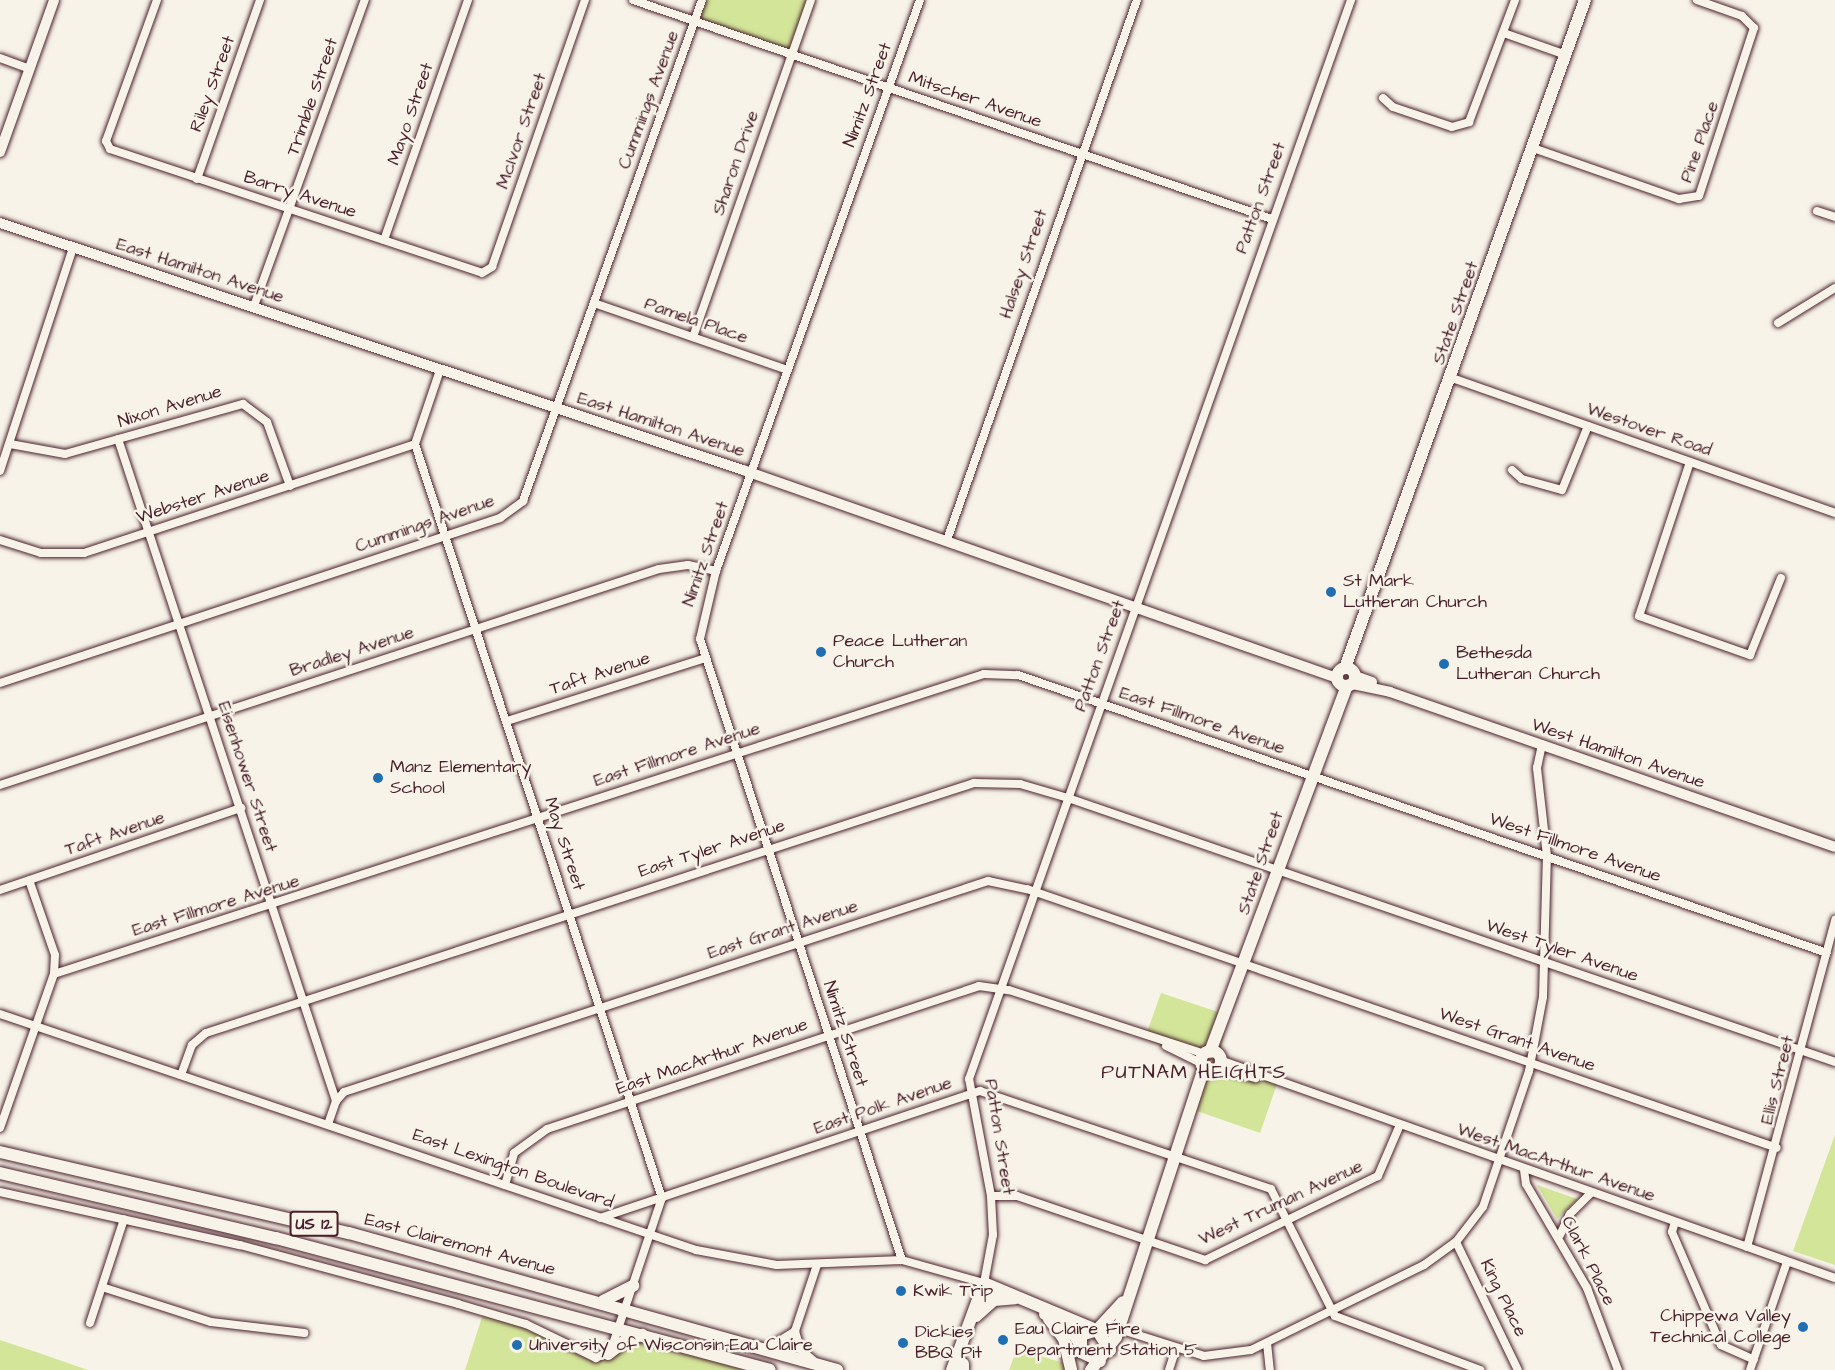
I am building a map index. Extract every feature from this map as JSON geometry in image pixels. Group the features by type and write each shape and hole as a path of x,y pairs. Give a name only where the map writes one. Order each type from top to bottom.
{"main road":[{"name":"State Street","path":"1110,1350 1585,0"},
{"name":"East Clairemont Avenue","path":"0,1152 349,1233 768,1348 837,1370"},
{"name":"US 12","path":"0,1173 618,1328 770,1370"},
{"name":"East Lexington Boulevard","path":"984,1283 1096,1330"},
{"name":"Patton Street","path":"960,1368 984,1283"},
{"path":"597,1301 618,1297 633,1286"},
{"name":"State Street","path":"1078,1344 1112,1320 1130,1291"},
{"name":"East Lexington Boulevard","path":"974,1320 994,1300 1024,1299 1070,1329 1078,1344 1095,1365"},
{"path":"1044,1314 1064,1339 1071,1370"},
{"path":"1095,1365 1110,1350 1096,1330"},
{"path":"608,1354 627,1339 644,1335"},
{"path":"1076,1370 1078,1344"}],"street":[{"path":"0,152 54,0"},
{"name":"Barry Avenue","path":"157,0 106,141 110,149 488,272"},
{"name":"Riley Street","path":"197,179 260,0"},
{"name":"Trimble Street","path":"254,306 365,0"},
{"name":"Mayo Street","path":"384,240 468,0"},
{"name":"McIvor Street","path":"488,272 585,0"},
{"name":"Mitscher Avenue","path":"633,0 1272,219"},
{"name":"Cummings Avenue","path":"0,683 500,518 523,501 702,0"},
{"name":"Sharon Drive","path":"693,337 811,0"},
{"name":"Nimitz Street","path":"902,1260 704,659 702,616 787,370 920,0"},
{"name":"Halsey Street","path":"947,540 1137,0"},
{"name":"Patton Street","path":"984,1283 993,1235 991,1196 969,1079 1351,0"},
{"path":"1383,98 1393,107 1452,127 1469,122 1515,0"},
{"name":"Pine Place","path":"1533,148 1679,200 1699,196 1754,28 1742,16 1697,0"},
{"path":"1504,33 1566,54"},
{"path":"0,58 30,69"},
{"path":"1816,211 1835,217"},
{"name":"East Hamilton Avenue","path":"0,223 751,472 1346,677"},
{"path":"0,471 73,247"},
{"path":"1778,322 1835,288"},
{"name":"Pamela Place","path":"594,303 787,370"},
{"path":"415,444 440,370"},
{"name":"Westover Road","path":"1452,378 1835,513"},
{"name":"Nixon Avenue","path":"10,444 65,454 243,404 262,413 290,486"},
{"path":"1512,470 1522,479 1562,489 1588,426"},
{"name":"Eisenhower Street","path":"118,440 181,624 336,1101"},
{"name":"Webster Avenue","path":"0,540 62,556 149,532 415,444"},
{"name":"May Street","path":"415,444 662,1198"},
{"path":"1690,462 1638,616 1750,655 1781,578"},
{"name":"Bradley Avenue","path":"0,784 659,569 688,565 716,571"},
{"name":"Taft Avenue","path":"507,721 704,659"},
{"name":"East Fillmore Avenue","path":"54,974 272,906 734,753 984,674 1018,675 1311,775"},
{"name":"West Hamilton Avenue","path":"1346,677 1835,847"},
{"path":"1119,1329 1176,1349 1227,1356 1267,1343 1412,1272 1456,1242 1483,1207 1501,1162 1530,1063 1547,963 1547,856 1537,768 1542,745"},
{"name":"West Fillmore Avenue","path":"1311,775 1827,953"},
{"name":"East Tyler Avenue","path":"181,1075 192,1045 206,1033 568,912 974,783 1020,784 1068,798 1278,871"},
{"name":"Taft Avenue","path":"0,890 241,808"},
{"name":"West Tyler Avenue","path":"1278,871 1835,1062"},
{"path":"1,1128 54,974 55,955 29,880"},
{"name":"East Grant Avenue","path":"336,1101 344,1092 970,884 1007,882 1245,964"},
{"name":"Ellis Street","path":"1747,1247 1777,1148 1835,920"},
{"name":"West Grant Avenue","path":"1245,964 1777,1148"},
{"name":"East MacArthur Avenue","path":"505,1185 514,1153 527,1138 979,986 1001,988 1211,1061"},
{"name":"East Lexington Boulevard","path":"0,1014 651,1235 745,1262 817,1265 902,1260 984,1283"},
{"name":"West MacArthur Avenue","path":"1211,1061 1835,1278"},
{"name":"East Polk Avenue","path":"600,1218 980,1091 1271,1189 1330,1311"},
{"path":"328,1124 336,1101"},
{"name":"West Truman Avenue","path":"991,1196 1017,1196 1204,1260 1378,1176 1399,1127"},
{"name":"Clark Place","path":"1524,1170 1526,1184 1560,1235 1618,1370"},
{"path":"0,1192 124,1219 458,1304 526,1324 591,1357 608,1354 626,1309 662,1198"},
{"path":"1560,1235 1570,1214 1591,1193"},
{"path":"90,1323 124,1219"},
{"path":"1675,1222 1672,1232 1721,1345 1754,1360"},
{"name":"King Place","path":"1456,1242 1518,1370"},
{"path":"1750,1370 1787,1262"},
{"path":"817,1265 795,1331 800,1349 818,1364"},
{"path":"102,1287 211,1322 304,1333"},
{"path":"1330,1311 1341,1321 1480,1370"},
{"path":"768,1348 795,1331"},
{"path":"1267,1343 1270,1370"},
{"path":"1169,1370 1176,1349"}],"green space":[{"path":"702,0 811,0 791,54 694,21"},
{"path":"1161,993 1227,1015 1220,1057 1277,1084 1260,1133 1194,1110 1204,1068 1145,1038"},
{"path":"1835,1135 1835,1265 1793,1251"},
{"path":"1537,1185 1577,1199 1577,1200 1557,1219"},
{"name":"University of Wisconsin-Eau Claire","path":"484,1311 596,1358 631,1337 757,1370 465,1370"},
{"path":"0,1340 36,1352 88,1370 0,1370"},
{"path":"1017,1349 1064,1363 1066,1370 1009,1370"}],"place":[{"name":"St Mark Lutheran Church","path":"1331,592"},
{"name":"Peace Lutheran Church","path":"821,652"},
{"name":"Bethesda Lutheran Church","path":"1444,664"},
{"name":"Manz Elementary School","path":"378,778"},
{"name":"Kwik Trip","path":"901,1291"},
{"name":"Chippewa Valley Technical College","path":"1803,1327"},
{"name":"Eau Claire Fire Department Station 5","path":"1003,1340"},
{"name":"Dickies BBQ Pit","path":"903,1343"},
{"name":"University of Wisconsin-Eau Claire","path":"517,1345"}],"district":[{"name":"PUTNAM HEIGHTS","path":"1194,1072"}]}
